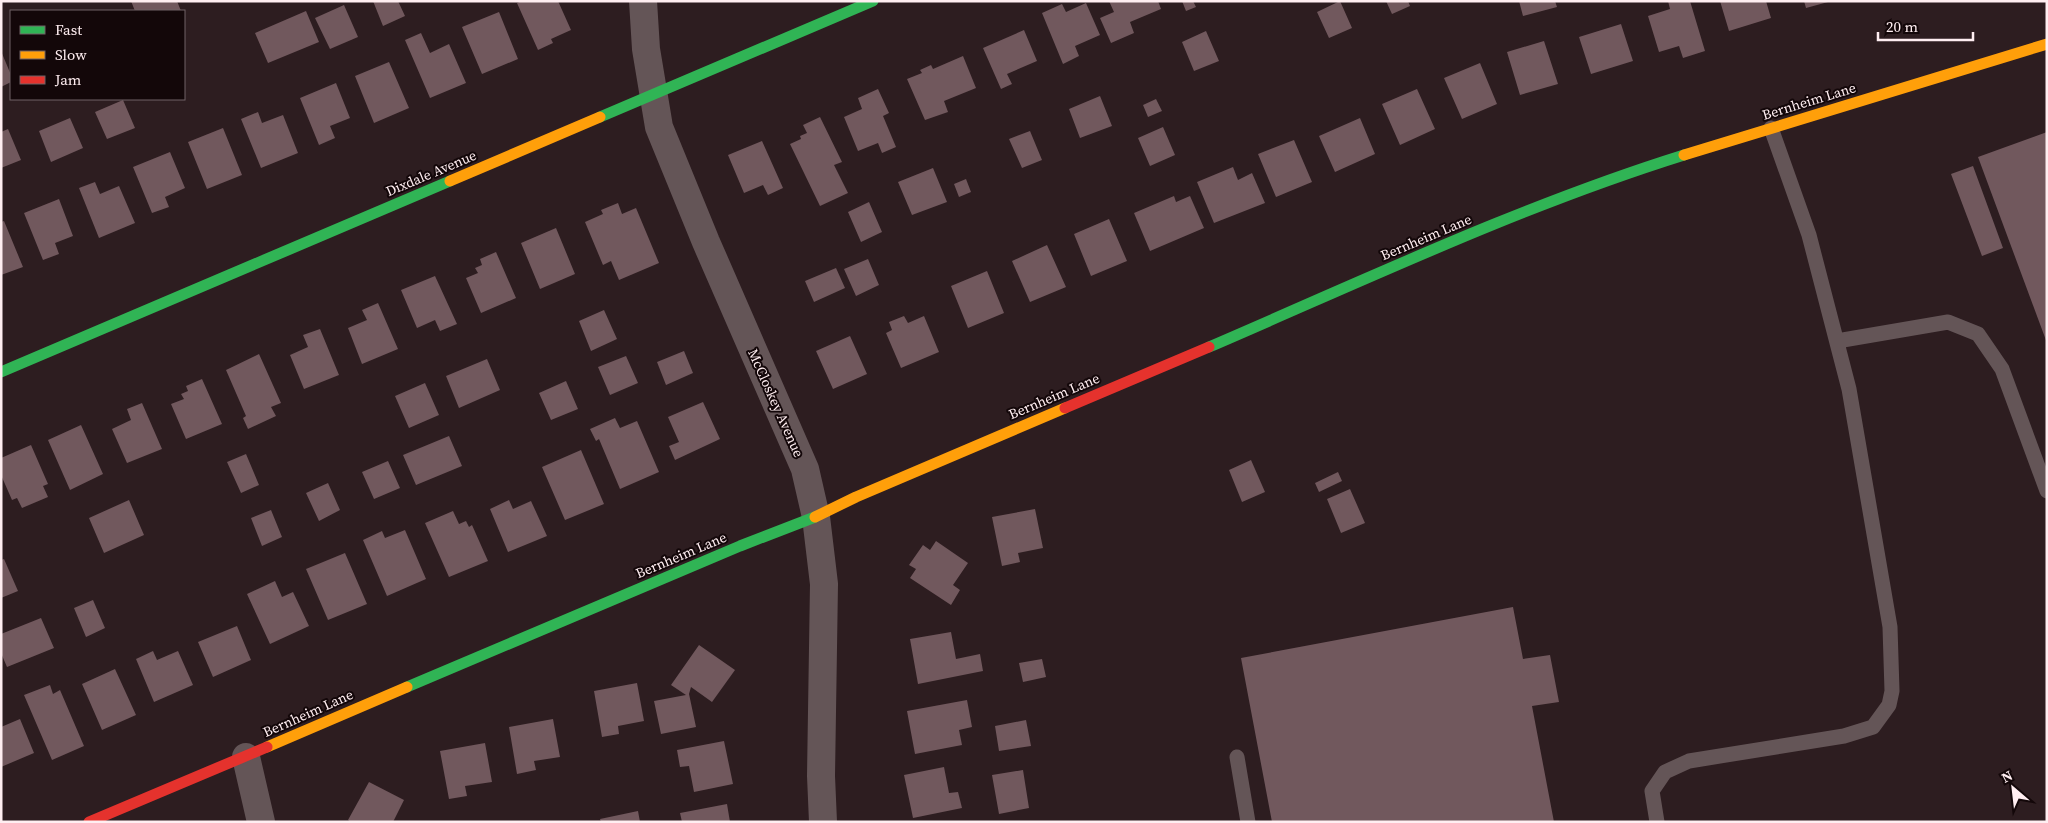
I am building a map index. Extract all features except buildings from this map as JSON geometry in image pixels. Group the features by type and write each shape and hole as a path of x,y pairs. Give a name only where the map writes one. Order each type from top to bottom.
{"street":[{"name":"McCloskey Avenue","path":"643,1 646,49 659,127 706,242 805,469 816,516 824,584 821,776 823,822"},
{"name":"Dixdale Avenue","path":"1,372 873,1"},
{"name":"Bernheim Lane","path":"89,822 740,546 816,516 856,497 1519,214 1650,166 2047,44"},
{"path":"246,757 261,822"}],"lane":[{"path":"1657,822 1652,791 1665,772 1689,761 1844,736 1873,727 1889,705 1892,691 1890,627 1849,389 1809,235 1771,128"},
{"path":"1837,341 1948,322 1978,334 2002,369 2047,491"},
{"path":"1237,757 1248,822"}],"traffic: fast":[{"path":"600,117 873,1"},
{"path":"1209,347 1503,220 1623,175 1684,155"},
{"path":"1,372 450,181"},
{"path":"407,687 740,546 815,517"}],"traffic: slow":[{"path":"1684,155 2047,44"},
{"path":"450,181 600,117"},
{"path":"815,517 856,497 1065,408"},
{"path":"267,747 407,687"}],"traffic: jam":[{"path":"1065,408 1209,347"},
{"path":"89,822 267,747"}]}
